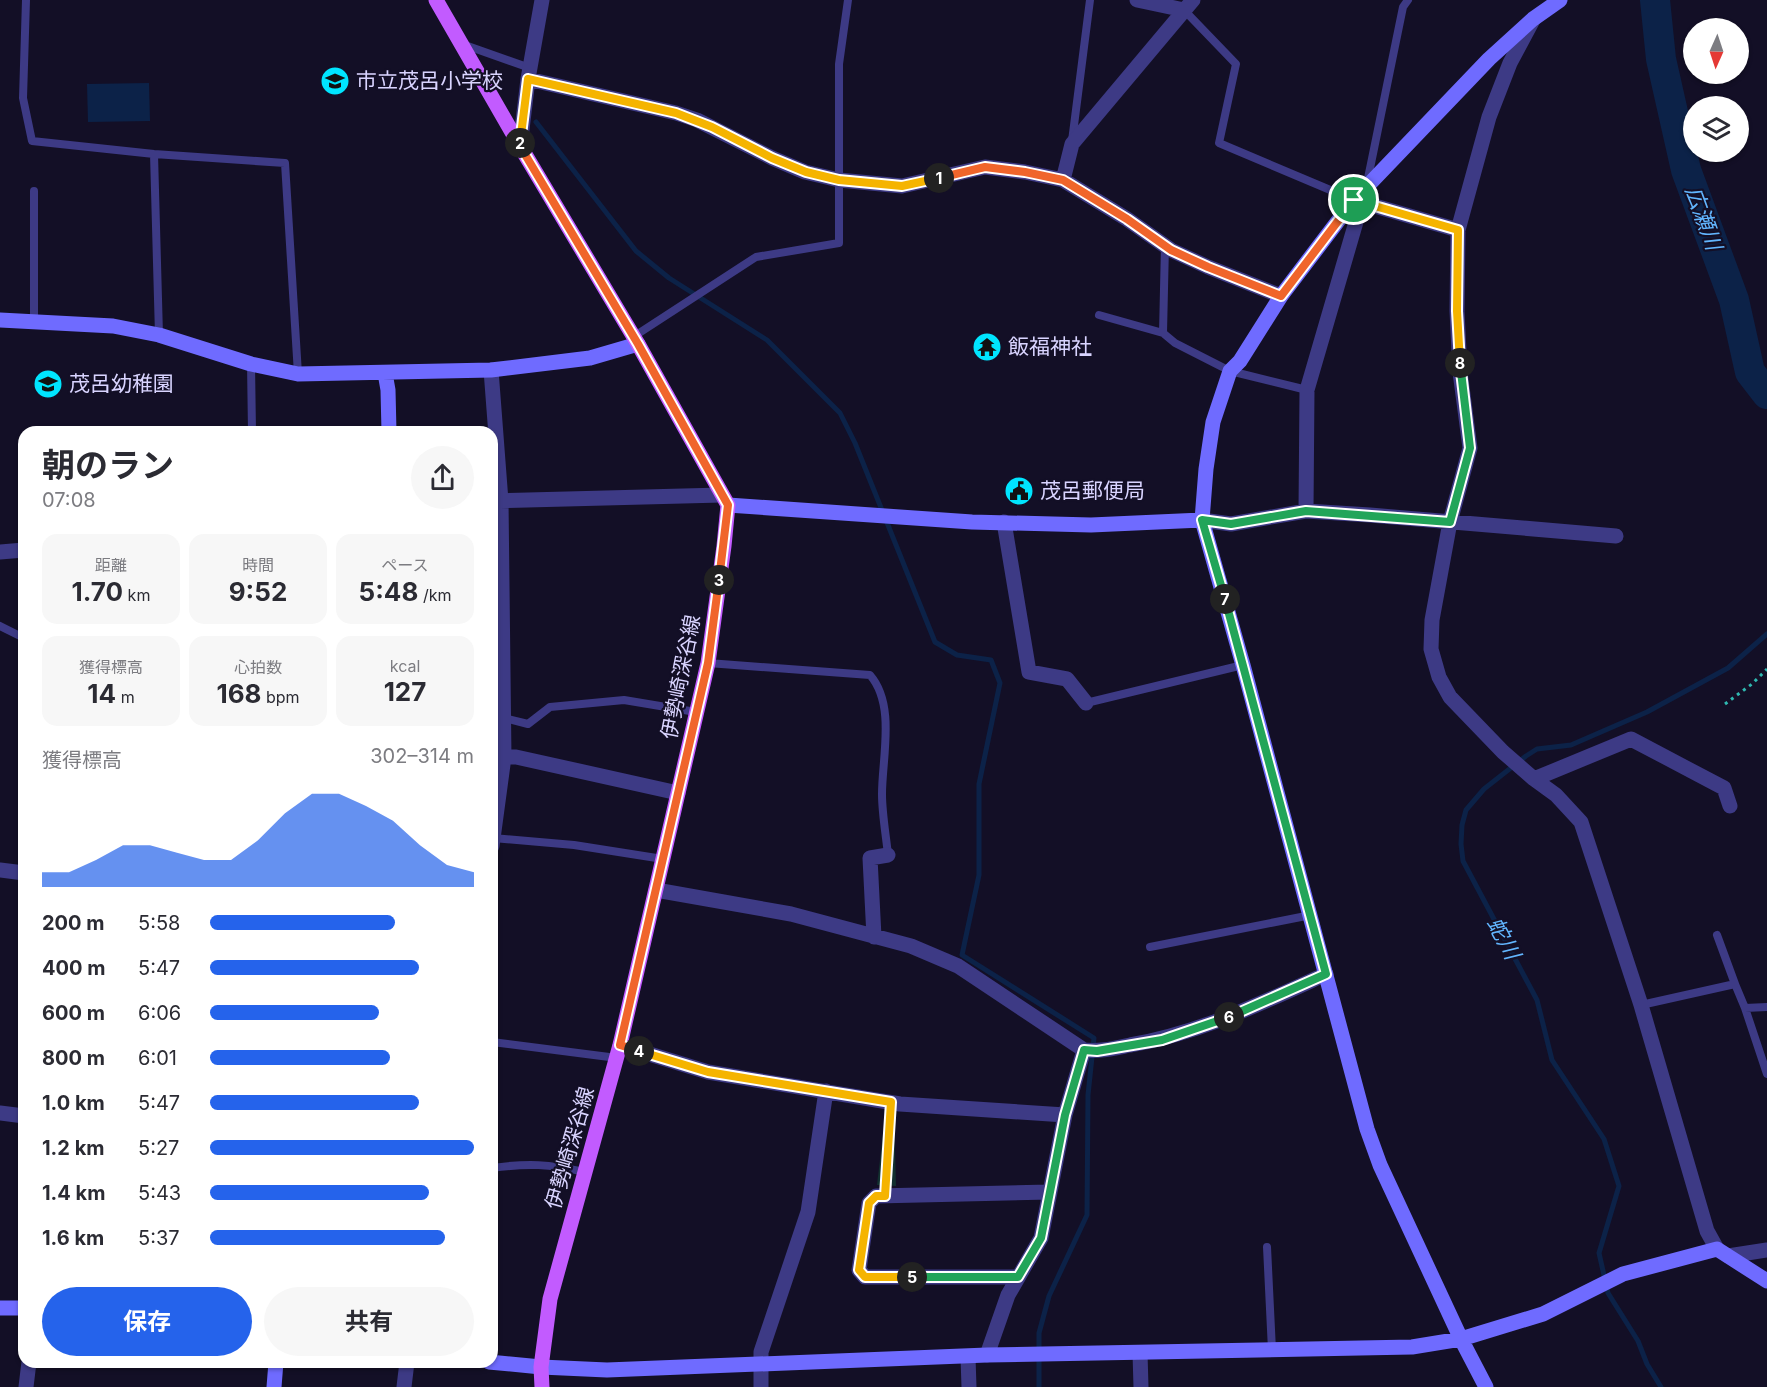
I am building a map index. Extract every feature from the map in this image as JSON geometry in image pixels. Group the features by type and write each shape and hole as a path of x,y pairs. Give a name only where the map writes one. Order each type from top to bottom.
{"main road":[{"path":"436,0 635,340 725,500"},
{"name":"伊勢崎深谷線","path":"542,1387 541,1367 549,1299 619,1051 708,663 724,546 725,500"}],"street":[{"path":"520,146 529,73 542,0"},
{"path":"1137,0 1189,5"},
{"path":"1486,1387 1461,1339 1376,1156 1367,1129 1244,665 1202,520 1213,422 1230,371 1240,361 1281,296 1351,203 1538,10 1560,1"},
{"path":"1063,180 1072,144 1189,5"},
{"path":"1538,10 1510,63 1489,117 1458,230 1457,311 1460,372 1470,448 1450,522 1432,620 1431,649 1439,677 1450,697 1503,752 1556,795 1581,822 1641,1005 1707,1231 1723,1252 1767,1281"},
{"path":"529,73 697,120 772,158 806,172 839,180 902,186 985,167 1063,180 1165,245 1208,267 1281,296"},
{"path":"1351,203 1458,230"},
{"path":"1306,511 1307,390 1356,222 1351,203"},
{"path":"0,320 113,326 159,335 251,364 298,374 491,370 590,358 635,340"},
{"path":"491,370 494,426"},
{"path":"385,373 389,426"},
{"path":"498,501 725,500 1004,522 1091,525 1202,520 1231,524 1306,511 1616,536"},
{"path":"1004,522 1029,672 1067,679 1086,703"},
{"path":"498,532 504,718 498,756 678,794"},
{"path":"0,552 18,550"},
{"path":"1534,779 1631,739 1725,788 1730,806"},
{"path":"874,937 870,858 888,855"},
{"path":"0,870 18,872"},
{"path":"656,890 791,914 911,946 958,966 1084,1050 1097,1051 1162,1040 1238,1014 1326,974"},
{"path":"987,1356 1008,1295 1041,1238 1065,1115 1084,1050"},
{"path":"619,1051 708,1072 891,1102 1065,1115"},
{"path":"761,1387 761,1352 808,1212 826,1091"},
{"path":"0,1113 18,1115"},
{"path":"1018,1277 865,1277 859,1270 869,1203 876,1196 1049,1192"},
{"path":"498,1363 607,1370 987,1356 1412,1347 1461,1339 1543,1314 1623,1274 1723,1252 1767,1250"},
{"path":"0,1308 18,1308"},
{"path":"1140,1353 1141,1387"},
{"path":"968,1357 969,1387"},
{"path":"26,1387 28,1368"},
{"path":"273,1387 275,1368"},
{"path":"404,1387 406,1368"}],"lane":[{"path":"26,0 23,98 32,141 154,154 285,163 298,374"},
{"path":"635,340 756,257 839,243 839,64 848,0"},
{"path":"1072,144 1090,0"},
{"path":"1366,188 1403,7 1408,0"},
{"path":"1189,5 1236,64 1219,143 1351,203"},
{"path":"461,43 529,73"},
{"path":"154,154 159,335"},
{"path":"34,191 34,322"},
{"path":"1163,333 1165,245"},
{"path":"1099,315 1163,333 1175,343 1230,371 1307,390"},
{"path":"251,364 252,426"},
{"path":"0,626 18,635"},
{"path":"708,663 870,675 876,682 886,712 882,795 888,855"},
{"path":"1086,703 1244,665"},
{"path":"504,718 528,724 550,707 624,700 696,712"},
{"path":"498,842 574,845 663,859"},
{"path":"1150,947 1311,915"},
{"path":"1717,935 1767,1074"},
{"path":"1641,1005 1735,984"},
{"path":"1744,1008 1767,1007"},
{"path":"498,1042 619,1051"},
{"path":"498,1167 525,1164 558,1166 585,1172"},
{"path":"1267,1247 1272,1350"}],"path":[{"path":"1725,704 1752,684 1767,669"},
{"path":"885,1196 891,1102"}],"green space":[{"path":"886,1109 894,1113 896,1186 877,1185"}],"water":[{"path":"149,83 150,121 88,122 87,84"}],"waterway":[{"name":"広瀬川","path":"1655,0 1661,59 1686,170 1734,300 1750,372 1767,394"},
{"path":"536,122 636,251 669,278 767,340 840,413 855,443 935,642 957,655 991,660 1000,683 979,784 979,875 962,955 1094,1038 1088,1095 1087,1215 1049,1296 1039,1333 1039,1387"},
{"name":"蛇川","path":"1661,1387 1647,1364 1638,1341 1608,1293 1599,1253 1619,1186 1604,1139 1552,1060 1537,1000 1463,861 1462,825 1466,810 1484,789 1537,749 1571,745 1647,712 1728,668 1767,634"}],"place":[{"name":"市立茂呂小学校","path":"335,81"},
{"name":"飯福神社","path":"987,347"},
{"name":"茂呂幼稚園","path":"48,384"},
{"name":"茂呂郵便局","path":"1019,491"}],"route":[{"path":"528,79 676,113 697,120 772,158 806,172 839,180 902,186 985,167 1063,180 1127,219 1171,250 1281,296 1354,200 1458,230 1457,311 1460,372 1470,448 1450,522 1306,511 1231,524 1202,520 1244,665 1326,974 1238,1014 1162,1040 1097,1051 1084,1050 1065,1115 1041,1238 1018,1277 865,1277 859,1270 869,1203 876,1196 885,1196 891,1102 708,1072 620,1045 708,663 728,505 638,344 520,146 528,79"}]}
